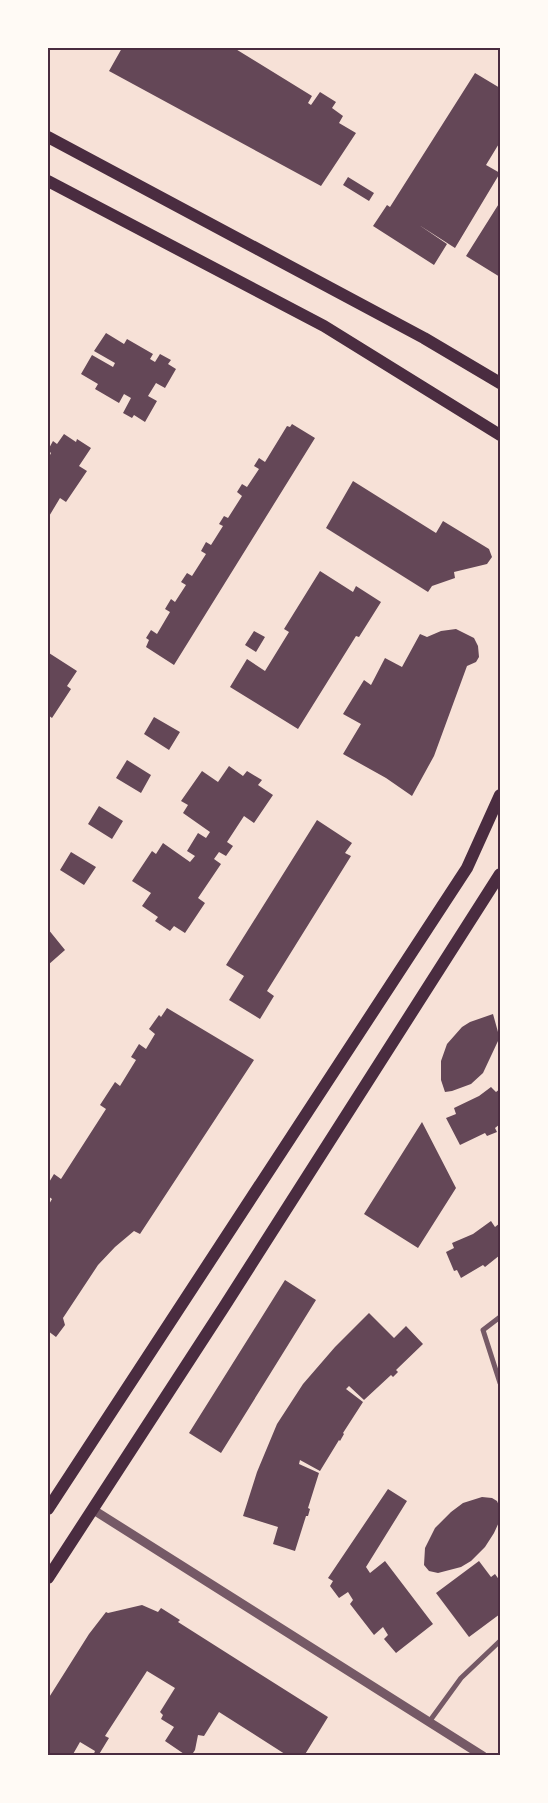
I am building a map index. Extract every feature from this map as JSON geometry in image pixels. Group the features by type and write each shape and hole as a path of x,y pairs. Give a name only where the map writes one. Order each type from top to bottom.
{"main road":[{"path":"48,137 424,338 500,383"},
{"path":"48,180 324,326 500,435"},
{"path":"48,1509 467,868 500,795"},
{"path":"48,1578 500,874"}],"street":[{"path":"500,1317 483,1330 500,1383"},
{"path":"92,1509 483,1756"},
{"path":"429,1722 461,1678 500,1641"}],"building":[{"path":"122,48 234,48 312,96 308,103 311,105 320,92 336,102 332,108 343,116 339,123 356,133 321,186 109,71"},
{"path":"475,73 500,88 500,142 486,165 500,173 455,248 419,225 447,244 434,265 373,226 387,205 390,207"},
{"path":"348,177 374,193 369,201 343,185"},
{"path":"500,202 500,277 466,256"},
{"path":"106,333 124,344 127,339 153,354 150,359 155,362 160,354 171,360 168,364 176,369 165,388 156,383 148,396 157,401 145,422 134,415 132,418 123,413 131,398 124,394 119,403 95,389 98,384 81,374 92,355 113,367 115,363 94,351"},
{"path":"292,424 315,438 174,665 146,647 149,640 146,638 151,630 157,634 170,612 165,609 171,599 175,602 186,585 181,582 187,573 192,576 206,554 201,551 206,542 211,545 223,526 219,524 224,516 228,518 242,496 237,492 242,484 247,487 259,469 254,466 259,458 265,462 287,426 290,427"},
{"path":"64,434 76,442 77,439 91,448 79,466 87,471 66,502 60,498 48,518 48,459 51,453 48,450 53,441 57,444"},
{"path":"353,481 436,533 443,521 489,549 492,557 487,564 454,572 455,578 432,586 428,592 326,528"},
{"path":"320,571 353,592 356,586 381,602 359,637 356,636 298,729 230,687 247,659 265,671 289,632 284,629"},
{"path":"456,629 474,638 478,646 479,657 476,662 467,666 434,756 412,796 386,778 343,754 361,724 343,714 364,680 371,685 385,658 402,667 420,634 427,637 441,631"},
{"path":"254,631 265,637 256,652 245,645"},
{"path":"49,653 77,671 67,686 71,689 52,718 48,715"},
{"path":"154,717 180,732 169,750 144,734"},
{"path":"127,760 151,775 141,793 116,778"},
{"path":"229,766 243,776 247,771 262,780 258,785 273,795 254,823 244,816 227,842 233,846 226,856 219,852 214,859 221,864 198,898 205,903 185,933 174,926 170,931 155,921 158,917 142,906 151,893 132,881 152,851 156,854 163,843 190,862 195,856 187,851 198,833 206,838 210,832 183,813 188,805 181,801 202,771 218,782"},
{"path":"99,806 123,821 112,839 88,824"},
{"path":"317,820 352,843 345,853 351,856 267,991 274,996 260,1019 229,1000 244,976 226,965"},
{"path":"71,852 96,867 84,885 60,870"},
{"path":"48,929 65,950 48,965"},
{"path":"167,1008 254,1060 140,1234 134,1231 98,1265 63,1318 65,1325 56,1337 48,1331 48,1206 52,1199 48,1196 48,1184 54,1174 61,1179 106,1109 100,1105 115,1082 120,1086 136,1060 131,1057 139,1044 146,1049 155,1034 149,1029 159,1015 161,1017"},
{"path":"493,1014 498,1032 498,1041 483,1073 471,1084 445,1092 441,1080 441,1061 447,1044 462,1027 470,1022"},
{"path":"491,1087 496,1092 500,1089 500,1124 495,1128 497,1132 487,1136 485,1133 460,1145 446,1118 456,1114 454,1108 479,1096"},
{"path":"422,1122 456,1188 418,1248 364,1214"},
{"path":"491,1221 495,1227 500,1223 500,1255 485,1267 483,1265 461,1278 457,1270 454,1271 446,1252 454,1248 452,1243 473,1234"},
{"path":"285,1280 316,1300 221,1453 189,1433"},
{"path":"369,1313 394,1338 406,1326 423,1344 396,1370 398,1372 393,1377 391,1375 364,1400 349,1386 346,1389 363,1402 340,1441 320,1471 300,1460 299,1464 319,1473 308,1508 310,1509 308,1516 306,1516 295,1551 273,1544 278,1527 243,1516 257,1472 277,1424 303,1384 335,1347"},
{"path":"388,1489 407,1501 366,1567 370,1573 385,1561 433,1624 396,1653 384,1639 388,1635 383,1627 374,1635 350,1604 353,1600 348,1592 339,1598 330,1586 333,1581 328,1578"},
{"path":"482,1497 492,1498 497,1501 500,1508 500,1520 485,1547 471,1561 461,1567 438,1573 429,1571 424,1565 425,1548 435,1528 463,1503"},
{"path":"479,1561 491,1577 495,1574 500,1581 500,1614 469,1637 436,1593"},
{"path":"142,1605 158,1612 161,1608 180,1620 178,1622 328,1717 304,1756 288,1756 219,1712 204,1736 198,1735 195,1750 191,1756 187,1756 165,1741 174,1727 161,1719 163,1715 160,1712 175,1688 147,1671 105,1736 109,1738 98,1756 93,1756 95,1751 80,1742 72,1756 48,1756 48,1699 89,1634 106,1612"}]}
